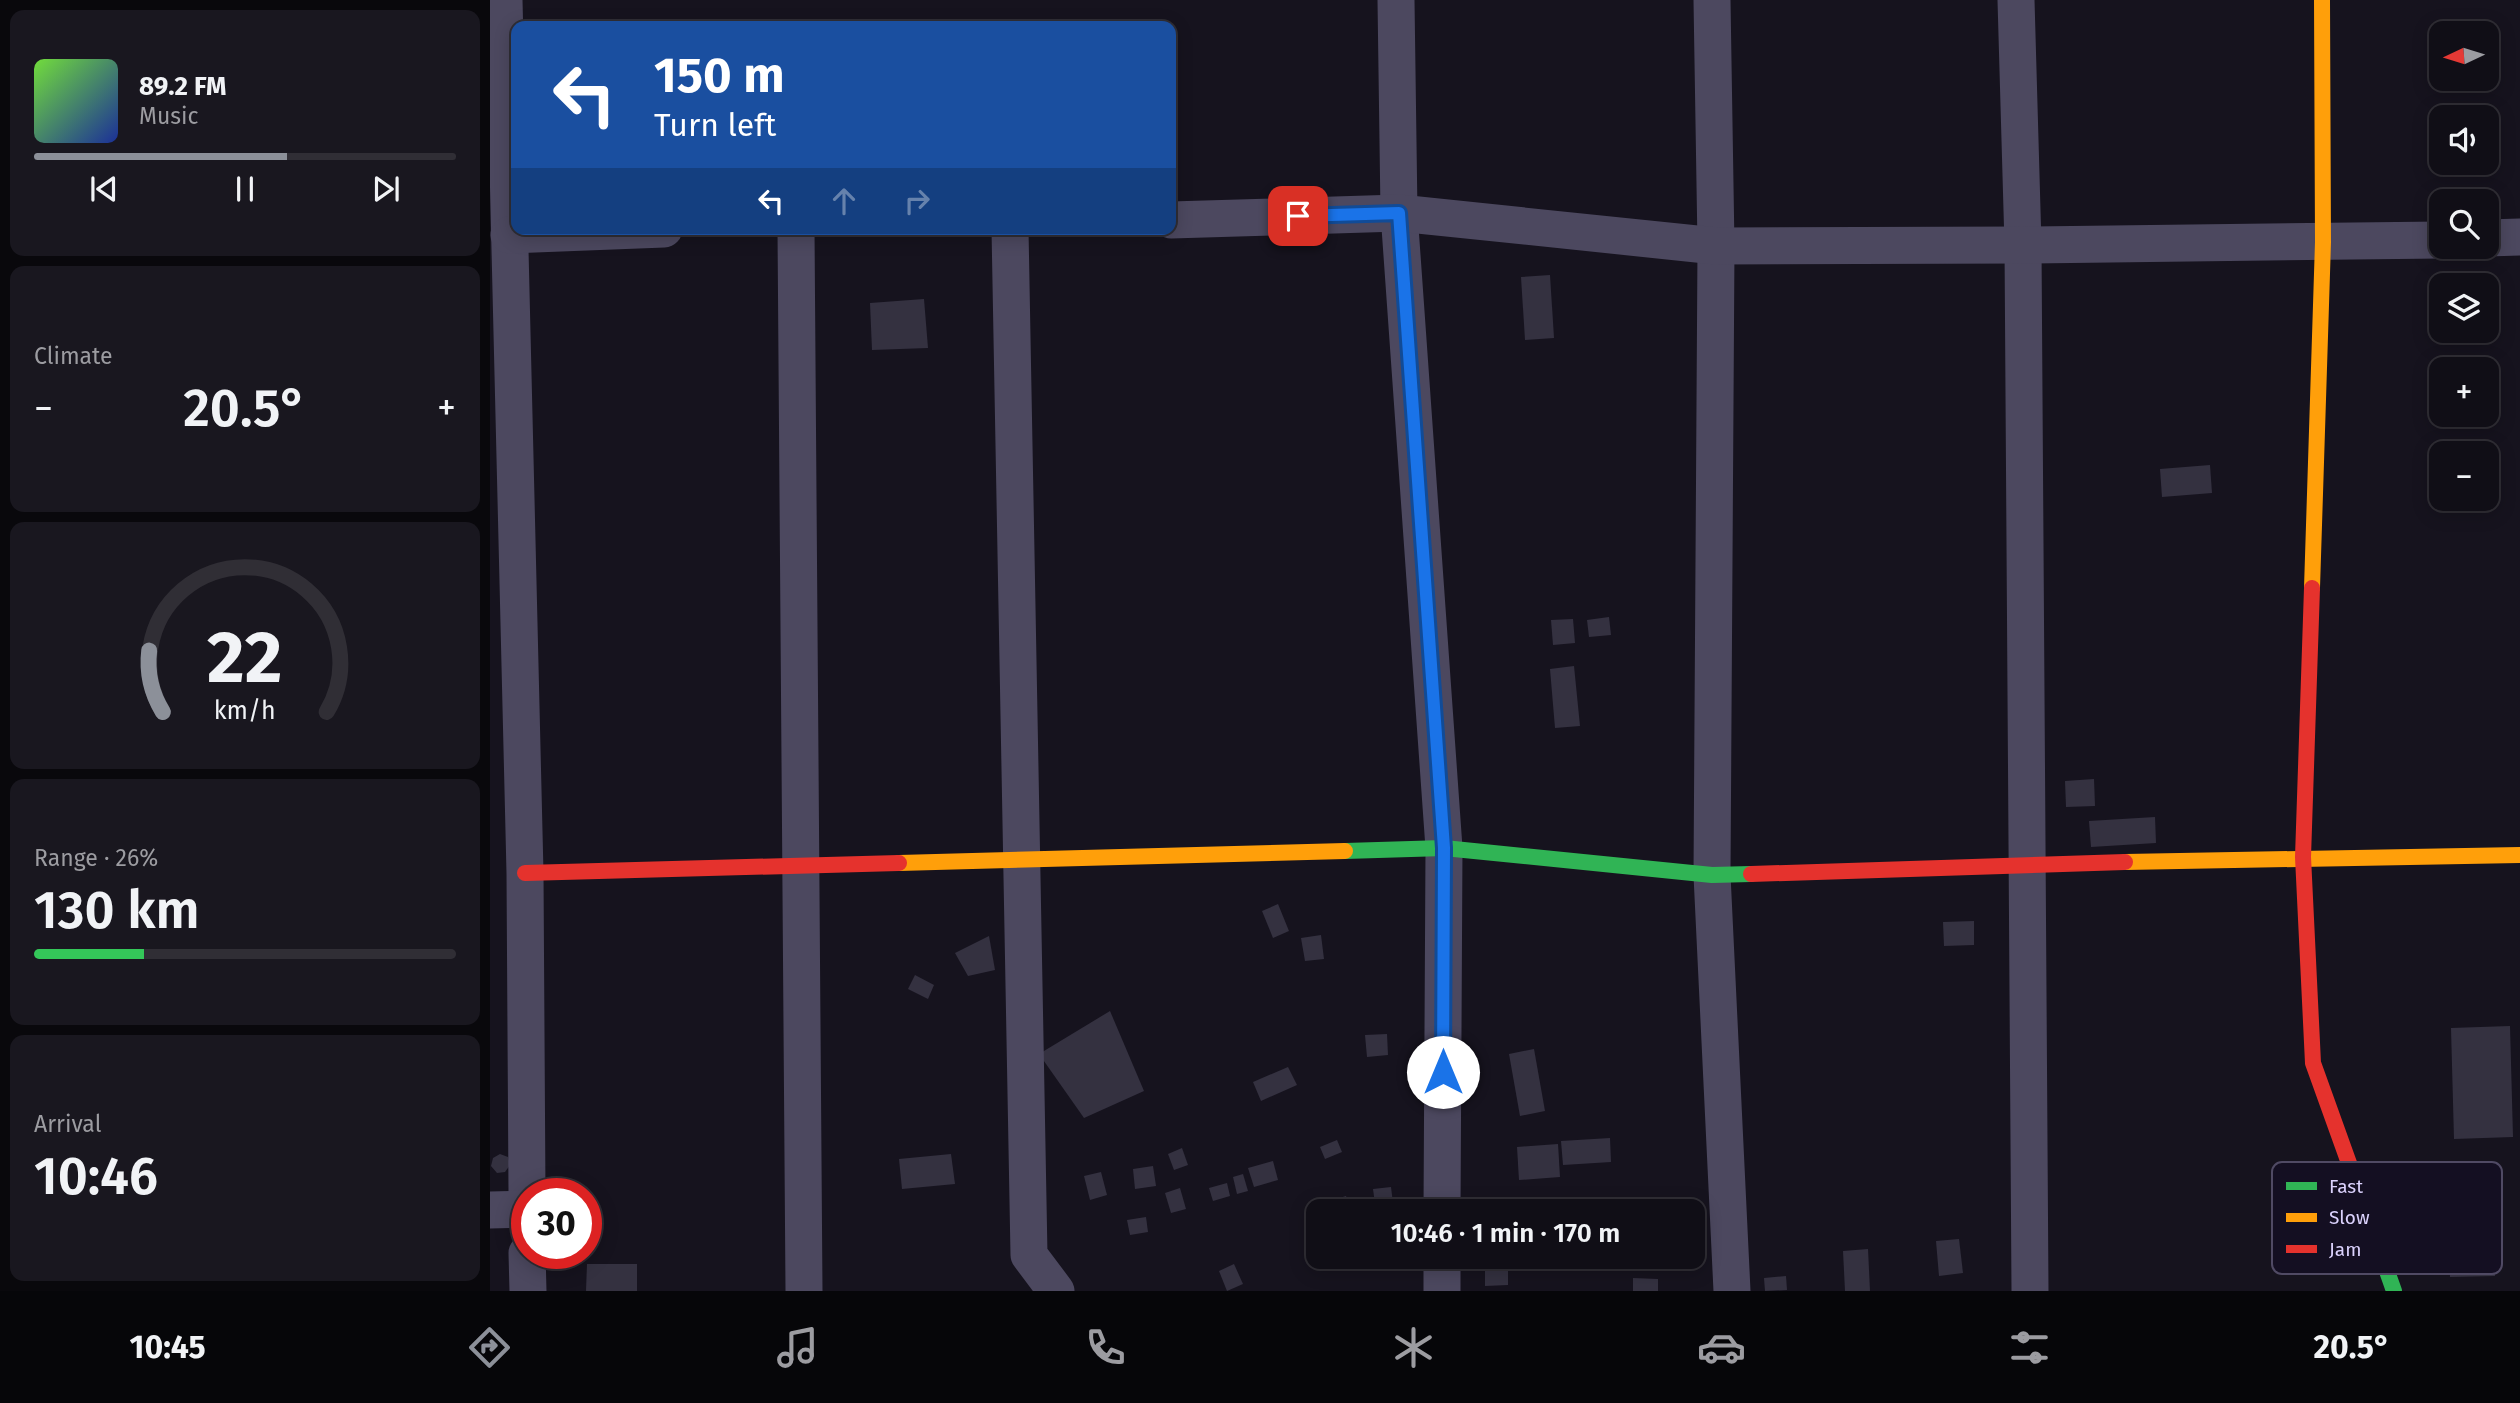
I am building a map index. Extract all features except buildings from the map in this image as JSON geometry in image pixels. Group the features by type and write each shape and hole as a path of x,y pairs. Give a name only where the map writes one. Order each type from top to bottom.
{"street":[{"path":"504,0 509,234 502,391 525,873 527,1178"},
{"path":"1396,0 1399,213 1444,848 1442,1199"},
{"path":"1712,0 1716,246 1712,876 1732,1291"},
{"path":"2016,0 2023,245 2030,1291"},
{"path":"2322,0 2323,242 2303,856 2313,1063 2348,1162"},
{"path":"1176,219 1399,213 1716,246 2429,240"},
{"path":"796,235 804,1291"},
{"path":"1010,235 1029,1255 1056,1291"},
{"path":"2499,238 2520,237"},
{"path":"525,873 1444,848 1712,876 2303,856 2520,855"},
{"path":"490,1210 511,1209"},
{"path":"527,1269 528,1291"},
{"path":"1442,1269 1442,1291"},
{"path":"2388,1274 2394,1291"}],"traffic: fast":[{"path":"1345,851 1444,848 1712,875 1751,874"},
{"path":"2388,1274 2394,1291"}],"traffic: slow":[{"path":"2312,588 2323,242 2322,0"},
{"path":"899,863 1345,851"},
{"path":"2125,862 2520,855"}],"traffic: jam":[{"path":"2312,588 2303,857 2313,1063 2349,1162"},
{"path":"1751,874 2125,862"},
{"path":"525,873 899,863"}],"route":[{"path":"1298,216 1399,213 1444,848 1443,1072"}]}
